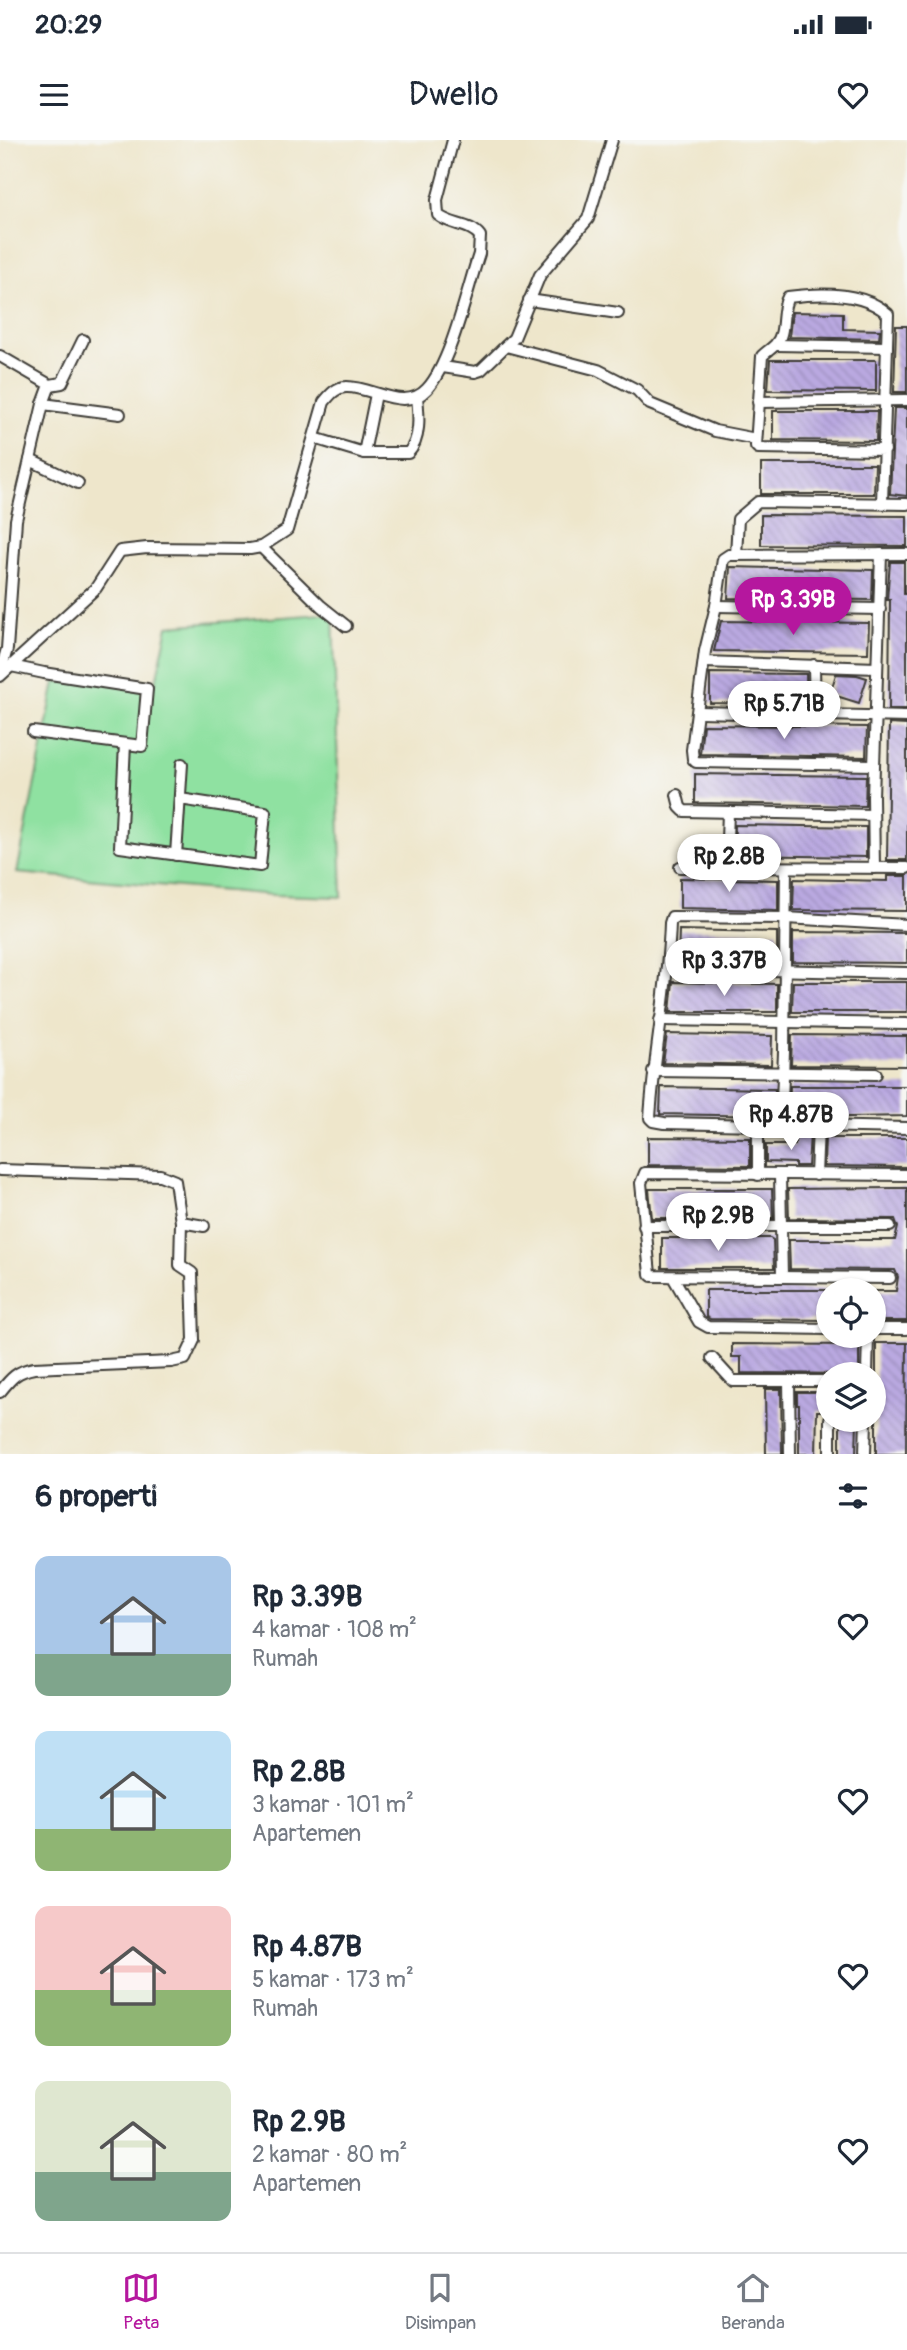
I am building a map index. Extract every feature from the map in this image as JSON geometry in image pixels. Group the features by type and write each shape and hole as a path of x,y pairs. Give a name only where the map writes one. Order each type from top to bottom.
{"street":[{"path":"0,674 96,588 120,551 147,548 250,549 261,547 287,530 324,402 332,392 345,387 405,400 417,397 427,390 443,367 479,254 480,236 474,229 444,220 439,215 437,200 453,140"},
{"path":"443,367 475,372 481,370 514,338 540,275 588,219 612,140"},
{"path":"882,503 885,450 888,314 869,302 836,296 788,297 776,345 762,356 756,439 758,448 885,450"},
{"path":"529,300 618,313"},
{"path":"0,356 50,385 62,383 83,341"},
{"path":"776,345 887,347"},
{"path":"506,346 598,370 636,390 650,404 715,431 756,439"},
{"path":"0,674 16,520 43,404 50,385"},
{"path":"364,453 376,394"},
{"path":"314,438 364,453 408,453 414,446 419,414 417,397"},
{"path":"758,402 907,400"},
{"path":"43,404 120,414"},
{"path":"30,460 78,482"},
{"path":"736,555 738,519 758,502 907,505"},
{"path":"261,547 321,606 346,626"},
{"path":"874,868 874,765 881,554"},
{"path":"874,765 696,762 692,750 704,662 723,559 729,555 907,554"},
{"path":"0,573 12,575"},
{"path":"716,606 880,609"},
{"path":"704,662 877,668"},
{"path":"814,665 815,714"},
{"path":"11,666 147,689 142,746 33,732"},
{"path":"699,712 907,717"},
{"path":"125,744 120,848 260,866 265,811 180,799"},
{"path":"176,855 182,764"},
{"path":"677,795 684,811 873,815"},
{"path":"726,867 728,812"},
{"path":"680,867 907,868"},
{"path":"780,1125 785,1021 786,867"},
{"path":"907,925 786,918 672,917 668,968 653,1071 650,1118 653,1121 907,1128"},
{"path":"668,968 907,973"},
{"path":"660,1020 907,1024"},
{"path":"653,1071 876,1074"},
{"path":"758,1125 758,1175"},
{"path":"816,1175 818,1126"},
{"path":"0,1170 160,1175 175,1181 181,1222 180,1265 192,1273 194,1340 185,1359 171,1362 34,1368 20,1371 0,1392"},
{"path":"890,1278 656,1277 650,1274 641,1183 645,1173 907,1175"},
{"path":"780,1175 782,1276"},
{"path":"181,1222 204,1226"},
{"path":"644,1226 890,1226"},
{"path":"673,1277 699,1322 708,1326 816,1329"},
{"path":"886,1329 907,1329"},
{"path":"712,1358 733,1381 816,1381"},
{"path":"789,1381 790,1454"},
{"path":"830,1432 830,1454"},
{"path":"865,1454 866,1432"}],"green space":[{"path":"333,613 342,897 274,895 17,873 55,682 156,682 168,626"}],"building":[{"path":"792,312 843,313 843,329 880,330 879,339 789,337"},
{"path":"896,326 907,326 907,392 894,392"},
{"path":"770,360 876,360 876,391 768,390"},
{"path":"894,408 907,408 907,496 890,494"},
{"path":"773,411 877,411 876,441 773,440"},
{"path":"761,464 875,464 874,494 761,494"},
{"path":"761,515 907,516 907,546 761,545"},
{"path":"890,562 904,562 904,594 907,594 907,709 889,709 890,600 887,600"},
{"path":"730,567 873,570 872,600 728,598"},
{"path":"721,621 869,623 868,653 714,651"},
{"path":"710,673 806,674 807,704 710,703"},
{"path":"836,674 867,678 859,703 830,694"},
{"path":"889,724 907,725 907,860 887,860"},
{"path":"703,725 867,727 866,757 700,754"},
{"path":"695,774 866,776 865,806 695,803"},
{"path":"735,825 866,827 866,857 734,855"},
{"path":"887,876 907,876 907,911 793,910 794,879 887,881"},
{"path":"680,878 778,880 778,910 680,908"},
{"path":"679,930 777,932 777,962 678,960"},
{"path":"793,932 907,933 907,963 793,962"},
{"path":"673,982 777,984 777,1012 670,1012"},
{"path":"793,982 907,982 907,1012 792,1012"},
{"path":"667,1034 772,1036 771,1065 663,1063"},
{"path":"792,1035 907,1036 907,1066 791,1065"},
{"path":"790,1086 907,1086 907,1116 795,1118 789,1116"},
{"path":"661,1087 775,1089 773,1116 660,1114"},
{"path":"795,1134 810,1134 808,1166 766,1162 766,1145 795,1145"},
{"path":"648,1137 750,1138 750,1166 648,1165"},
{"path":"825,1138 907,1138 907,1167 824,1166"},
{"path":"907,1188 907,1321 886,1321 886,1291 896,1291 898,1277 895,1270 790,1269 789,1240 895,1240 898,1227 895,1219 789,1218 788,1189"},
{"path":"649,1189 772,1189 773,1218 652,1218"},
{"path":"662,1238 770,1238 773,1240 774,1268 662,1268"},
{"path":"706,1290 816,1290 816,1320 706,1317"},
{"path":"886,1343 907,1343 906,1454 876,1454 876,1432 886,1432 886,1362 876,1362 876,1348 886,1348"},
{"path":"732,1344 859,1348 859,1362 816,1362 816,1374 741,1373 741,1357 732,1357"},
{"path":"765,1389 781,1389 782,1454 766,1454"},
{"path":"797,1392 816,1392 816,1454 799,1454"},
{"path":"840,1432 857,1432 856,1454 840,1454"}]}
